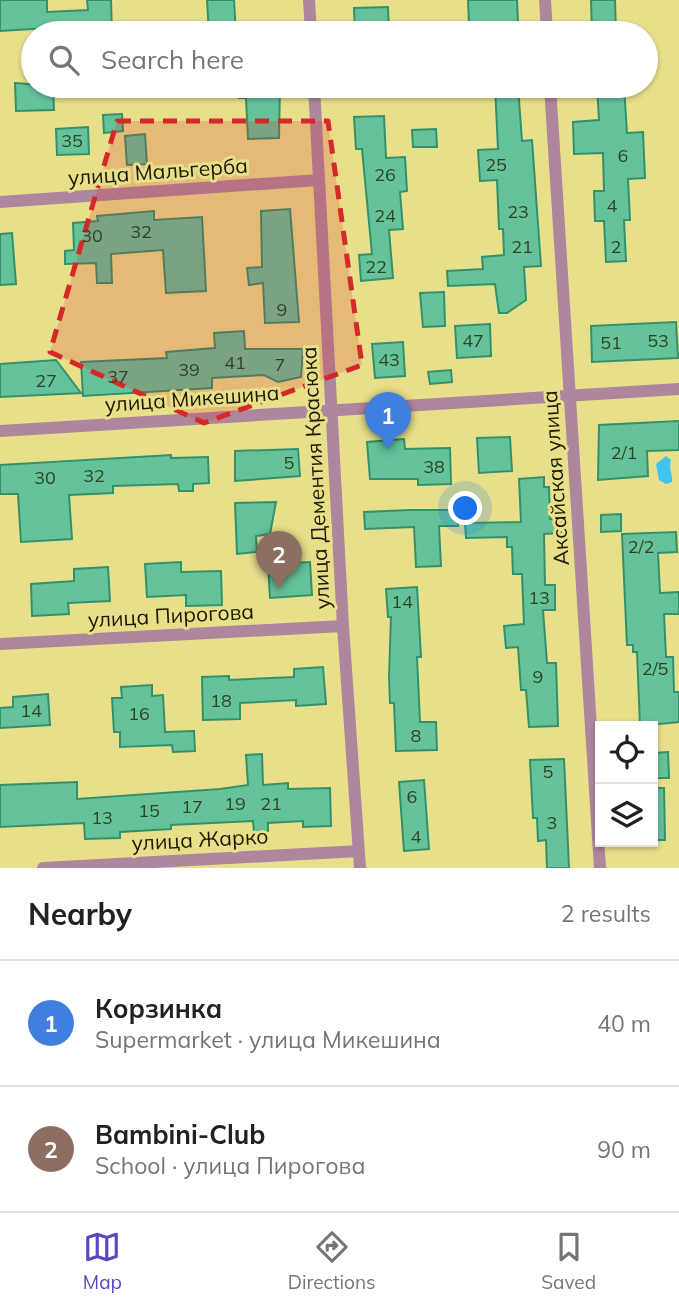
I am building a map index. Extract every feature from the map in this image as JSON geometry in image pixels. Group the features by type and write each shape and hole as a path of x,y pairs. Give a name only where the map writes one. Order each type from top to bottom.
{"street":[{"path":"309,0 310,21"},
{"path":"545,0 546,21"},
{"name":"улица Дементия Красюка","path":"315,98 343,626 360,868"},
{"name":"Аксайская улица","path":"551,98 600,868"},
{"name":"улица Мальгерба","path":"0,202 319,180"},
{"name":"улица Микешина","path":"0,431 679,389"},
{"name":"улица Пирогова","path":"0,644 343,626"},
{"name":"улица Жарко","path":"43,868 359,851"}],"highlighted area":[{"path":"117,121 328,121 362,365 204,423 50,352"}],"water":[{"path":"666,456 671,460 672,482 666,484 659,480 656,464"}],"building":[{"path":"0,0 47,0 47,12 88,10 87,0 111,0 112,21 21,21 21,30 0,31"},
{"path":"207,0 234,0 235,21 208,21"},
{"path":"468,0 517,0 518,21 469,21"},
{"path":"591,0 615,0 616,21 592,21"},
{"path":"388,7 389,21 355,21 354,8"},
{"path":"15,83 21,83 21,98 54,98 54,110 16,111"},
{"path":"246,98 280,98 279,138 248,139"},
{"path":"496,98 519,98 522,141 532,140 541,266 524,267 526,300 507,313 499,313 495,284 448,286 447,271 483,269 482,257 504,255 503,229 499,229 497,180 480,181 478,150 498,149"},
{"path":"598,98 625,98 627,133 643,132 645,178 628,179 630,220 624,220 626,261 606,262 604,221 595,221 594,191 604,191 603,153 574,154 573,122 599,120"},
{"path":"122,114 123,131 104,133 103,115"},
{"path":"384,116 386,158 405,157 407,191 400,192 403,229 389,230 393,278 361,281 359,255 372,254 362,149 356,149 354,117"},
{"path":"88,127 89,154 57,155 56,129"},
{"path":"436,129 437,147 413,147 412,130"},
{"path":"145,134 147,164 127,165 125,136"},
{"path":"290,209 299,322 265,323 263,283 249,285 247,268 262,267 261,211"},
{"path":"154,211 154,220 202,217 206,291 166,293 163,250 111,254 112,283 97,283 96,263 65,264 65,251 74,250 73,223 98,221 97,216"},
{"path":"12,233 16,284 0,285 0,234"},
{"path":"444,292 445,326 423,327 420,293"},
{"path":"676,322 678,358 592,362 591,326"},
{"path":"490,324 491,356 457,358 455,326"},
{"path":"244,331 245,349 303,349 301,377 278,382 264,375 212,378 212,388 83,396 81,362 167,358 166,352 215,348 214,333"},
{"path":"403,342 405,376 375,378 372,344"},
{"path":"56,360 81,393 0,397 0,364"},
{"path":"451,370 452,382 430,384 428,372"},
{"path":"679,421 679,450 647,451 648,476 598,480 599,425"},
{"path":"510,437 512,471 479,473 477,438"},
{"path":"404,439 405,449 450,448 451,484 418,485 418,479 370,479 367,442"},
{"path":"298,449 300,476 235,481 235,451"},
{"path":"171,455 171,458 208,457 209,483 193,484 193,491 179,491 178,484 113,486 113,493 69,495 72,539 21,542 18,494 0,494 0,465"},
{"path":"544,477 544,487 549,487 550,519 561,519 561,533 544,534 545,585 555,585 555,610 543,610 547,663 556,663 558,726 529,727 526,690 521,690 518,647 506,648 504,626 524,624 522,574 513,574 512,547 507,547 507,537 466,538 465,523 521,522 519,479"},
{"path":"276,502 270,534 256,536 257,552 237,554 235,503"},
{"path":"458,510 458,526 439,526 441,566 416,567 414,527 365,529 364,512"},
{"path":"621,514 621,531 601,532 601,515"},
{"path":"676,532 677,552 658,553 660,593 679,592 679,614 664,614 666,657 673,657 674,692 679,692 679,722 658,724 658,721 640,721 637,652 633,652 633,645 627,645 622,534"},
{"path":"181,562 181,572 221,571 222,605 186,606 186,595 147,597 145,564"},
{"path":"310,562 312,595 270,598 268,564"},
{"path":"108,567 110,601 68,603 69,614 32,616 31,584 74,581 74,569"},
{"path":"417,587 421,657 417,657 420,722 436,722 437,750 396,751 394,703 390,703 389,677 391,617 388,617 386,589"},
{"path":"323,667 326,704 296,706 296,700 240,703 240,719 203,720 202,677 229,676 229,680 294,677 294,669"},
{"path":"152,685 152,696 163,695 165,732 194,731 195,751 173,752 172,745 120,747 120,732 114,732 112,698 122,698 121,687"},
{"path":"48,694 50,725 0,728 0,708 13,707 13,697"},
{"path":"668,752 669,778 658,778 658,753"},
{"path":"262,754 263,785 288,783 288,789 330,788 331,826 303,827 303,821 268,823 268,831 254,832 253,821 171,825 171,829 120,832 120,838 85,839 84,823 0,827 0,785 77,782 77,799 220,789 248,785 246,755"},
{"path":"564,759 569,868 547,868 546,840 538,841 537,818 533,818 530,760"},
{"path":"424,780 429,849 404,851 399,782"},
{"path":"658,788 664,788 665,840 658,840"}],"place":[{"name":"Корзинка","path":"388,450"},
{"name":"Bambini-Club","path":"279,589"}]}
